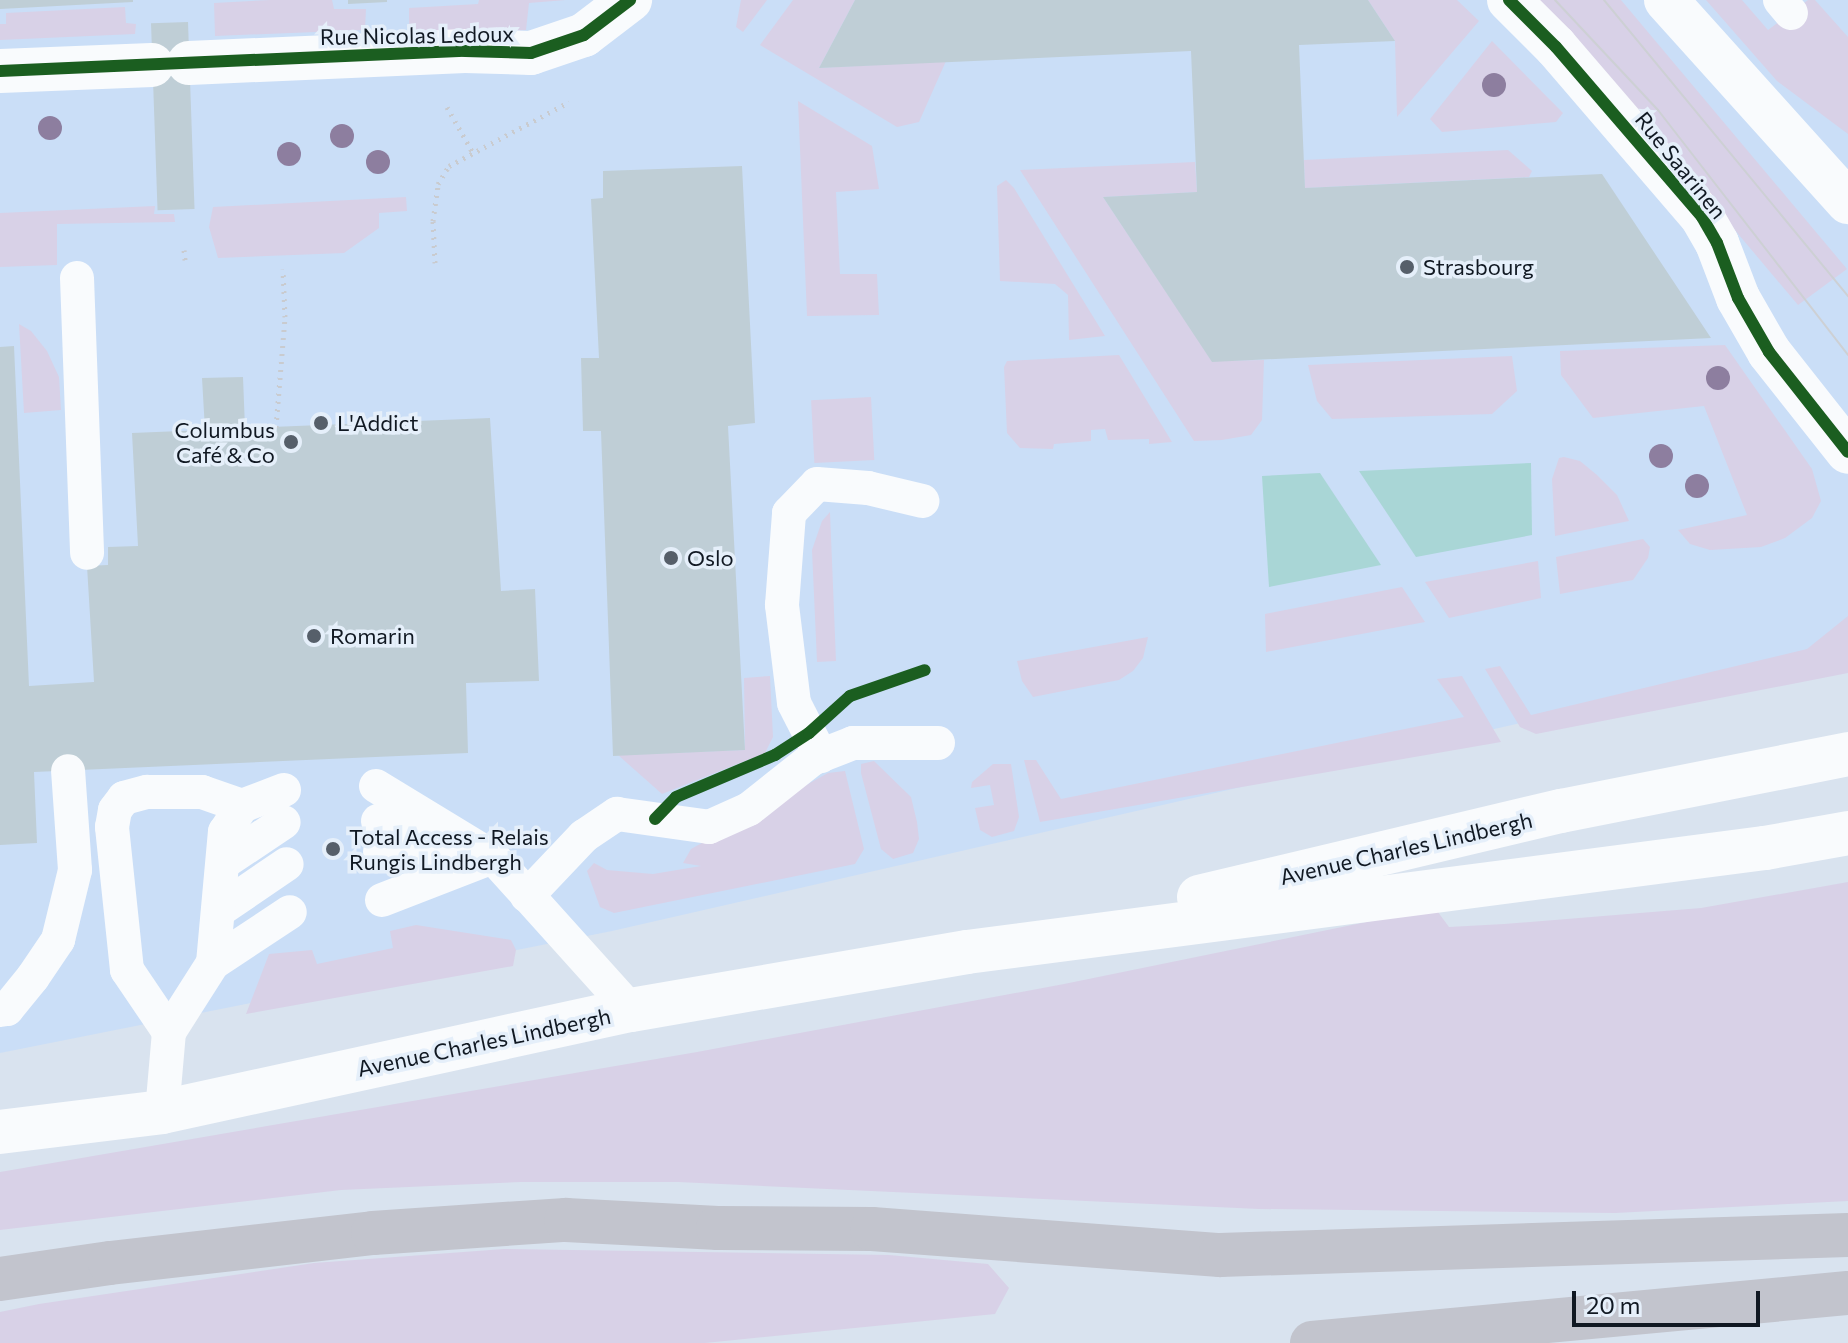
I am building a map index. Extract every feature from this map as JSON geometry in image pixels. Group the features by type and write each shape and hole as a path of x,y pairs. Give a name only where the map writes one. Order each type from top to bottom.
{"highway":[{"path":"0,1279 110,1263 358,1235 566,1220 718,1228 872,1229 1220,1255 1848,1235"},
{"path":"1312,1343 1848,1293"}],"main road":[{"name":"Rue Nicolas Ledoux","path":"0,71 465,51 531,53 584,35 630,0"},
{"name":"Rue Saarinen","path":"1509,0 1556,47 1702,217 1717,243 1738,298 1769,352 1848,452"},
{"path":"1666,0 1831,174 1848,202"},
{"name":"Avenue Charles Lindbergh","path":"967,952 1561,811 1848,754"},
{"name":"Avenue Charles Lindbergh","path":"0,1132 162,1112 631,1010 967,952 1765,848 1848,833"}],"lane":[{"path":"77,278 87,553"},
{"path":"821,756 794,703 782,605 789,513 817,484 868,488 922,501"},
{"path":"527,896 584,836 617,814 709,827 749,809 821,756 853,743 938,743"},
{"path":"0,1010 7,1009 58,940 75,870 68,771"},
{"path":"376,786 493,857 631,1010"},
{"path":"169,1032 127,970 112,827 115,810 124,798 147,792 202,792 242,806 284,806 223,863"},
{"path":"213,963 225,832 242,806"},
{"path":"379,836 493,857"},
{"path":"382,900 493,857"},
{"path":"218,911 287,864"},
{"path":"162,1112 169,1032 213,963 290,912"}],"path":[{"path":"447,107 473,153"},
{"path":"435,263 433,221 438,184 449,166 536,121"},
{"path":"184,250 185,260"},
{"path":"276,427 285,317 283,269"}],"shaded area":[{"path":"0,0 1848,0 1848,648 612,931 0,1053"},
{"path":"332,0 334,9 366,9 365,30 215,36 214,3"},
{"path":"479,0 566,0 529,3 526,30 409,35 409,8 478,4"},
{"path":"741,0 767,0 743,32 736,27"},
{"path":"793,0 855,0 819,68 946,61 919,122 897,127 760,45"},
{"path":"1368,0 1457,0 1479,21 1397,117 1395,41"},
{"path":"1536,0 1621,0 1847,269 1798,305 1567,31"},
{"path":"1706,0 1742,0 1768,30 1808,0 1815,0 1848,37 1848,134 1777,81"},
{"path":"125,7 126,23 136,24 135,34 0,40 0,24 6,24 6,13"},
{"path":"1492,41 1563,113 1556,122 1442,132 1430,119"},
{"path":"798,101 872,146 879,189 836,192 840,274 877,274 879,315 807,316"},
{"path":"1508,150 1532,171 1529,177 1305,188 1304,160"},
{"path":"1195,162 1197,192 1103,197 1212,361 1264,360 1262,420 1251,435 1222,440 1194,441 1020,170"},
{"path":"1006,180 1014,188 1105,336 1069,340 1068,295 1055,284 1000,281 997,186"},
{"path":"406,197 407,211 379,213 379,228 344,253 218,258 209,227 213,207"},
{"path":"155,206 154,214 174,214 175,222 57,224 57,265 0,267 0,213"},
{"path":"19,324 31,331 47,351 59,377 61,410 24,413"},
{"path":"1725,345 1812,469 1821,501 1812,518 1785,538 1761,547 1710,550 1690,544 1678,530 1747,515 1704,406 1593,418 1561,375 1560,351"},
{"path":"1119,355 1172,442 1149,444 1149,439 1108,440 1105,429 1091,430 1091,441 1054,444 1053,449 1020,448 1007,433 1004,367 1007,361"},
{"path":"1512,356 1517,391 1492,414 1332,419 1317,401 1308,365"},
{"path":"871,397 874,460 814,463 811,400"},
{"path":"1559,458 1580,461 1597,475 1617,495 1629,521 1555,536 1552,479"},
{"path":"1531,463 1532,535 1416,557 1359,471"},
{"path":"1320,473 1381,565 1269,587 1262,476"},
{"path":"830,512 836,661 817,662 812,550 822,521"},
{"path":"1643,539 1650,547 1648,558 1633,580 1560,594 1556,557"},
{"path":"1538,561 1541,598 1449,618 1425,582"},
{"path":"1402,587 1425,622 1266,652 1265,614"},
{"path":"1848,616 1848,673 1536,734 1520,727 1485,669 1500,666 1531,715 1807,649"},
{"path":"1148,637 1143,658 1133,671 1119,680 1033,697 1022,681 1017,661"},
{"path":"770,676 773,737 765,753 662,794 618,755 745,750 744,678"},
{"path":"1462,676 1501,742 1040,822 1024,760 1036,760 1061,799 1464,717 1437,679"},
{"path":"874,761 911,797 919,839 913,853 893,859 881,849 861,773 861,764"},
{"path":"993,764 1011,764 1019,817 1014,831 992,837 980,830 975,808 994,805 990,785 971,788 972,782"},
{"path":"845,771 864,849 855,864 614,913 600,907 587,871 594,863 607,870 653,874 701,866 683,863 691,849 828,773"},
{"path":"1848,882 1848,1201 1615,1213 1259,1209 678,1182 521,1182 341,1190 0,1230 0,1172 697,1052 1064,984 1435,908 1449,927 1504,924 1701,908"},
{"path":"416,925 511,940 516,950 513,966 246,1014 269,954 312,950 317,964 393,948 390,931"},
{"path":"504,1249 889,1255 988,1264 1009,1288 995,1314 705,1343 0,1343 0,1312 39,1304 314,1263"}],"building":[{"path":"0,0 133,0 133,2 0,9"},
{"path":"348,0 387,0 387,2 348,4"},
{"name":"Strasbourg","path":"855,0 1368,0 1395,41 1299,45 1305,188 1602,174 1711,338 1212,362 1103,197 1197,192 1191,51 819,68"},
{"path":"188,22 195,209 158,210 151,23"},
{"name":"Oslo","path":"742,166 755,423 728,426 745,750 613,756 601,431 583,431 581,358 599,358 591,199 603,198 603,171"},
{"name":"Romarin","path":"14,346 29,686 94,682 87,566 108,565 108,547 138,546 132,433 205,430 202,378 243,377 245,428 490,418 501,591 535,589 539,681 466,683 468,753 34,772 37,843 0,845 0,347"}],"tram line":[{"path":"1555,0 1658,110 1848,355"},
{"path":"1604,0 1848,296"}],"cycle path":[{"path":"0,71 465,51 531,53 584,35 630,0"},
{"path":"1509,0 1556,47 1702,217 1717,243 1738,298 1769,352 1848,452"},
{"path":"655,819 676,797 775,755 809,733 850,696 925,670"}],"place":[{"name":"Strasbourg","path":"1407,267"},
{"name":"L'Addict","path":"321,423"},
{"name":"Columbus Café & Co","path":"291,442"},
{"name":"Oslo","path":"671,558"},
{"name":"Romarin","path":"314,636"},
{"name":"Total Access - Relais Rungis Lindbergh","path":"333,849"}]}
